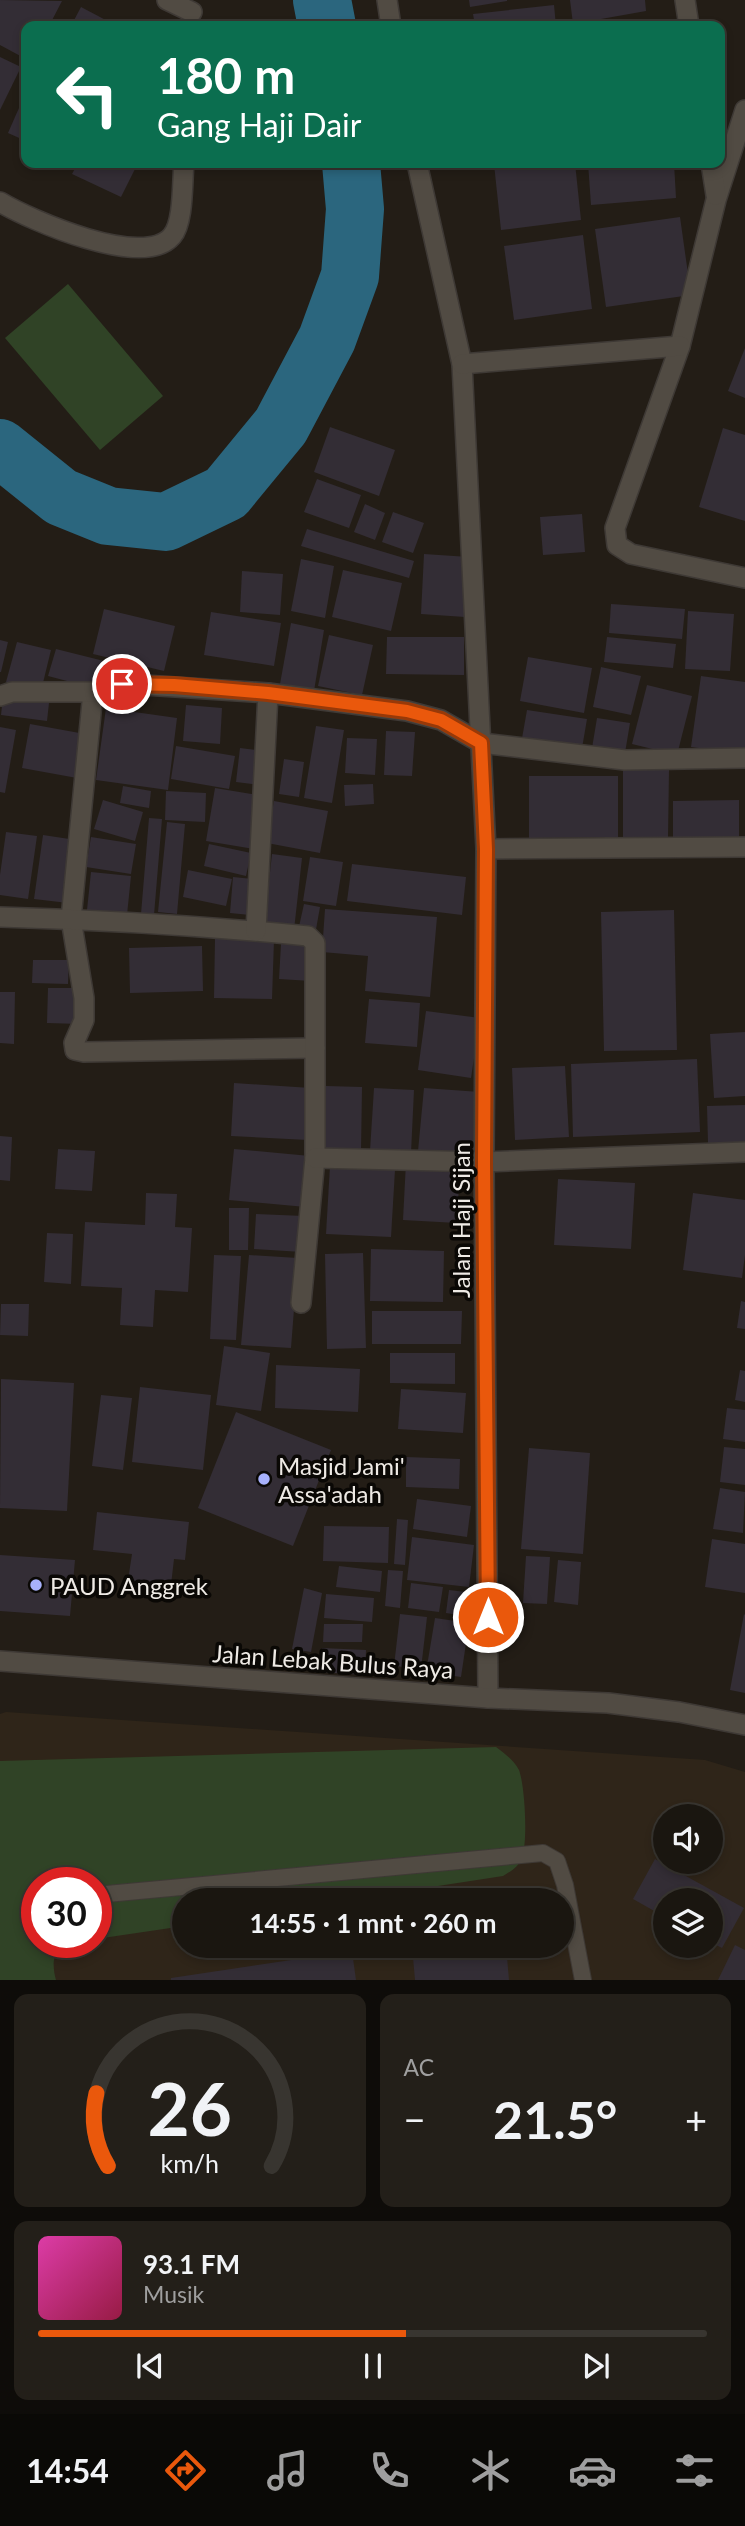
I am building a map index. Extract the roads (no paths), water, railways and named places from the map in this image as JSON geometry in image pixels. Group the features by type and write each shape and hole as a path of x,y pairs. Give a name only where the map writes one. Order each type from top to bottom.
{"street":[{"path":"167,0 191,13"},
{"path":"387,0 390,21"},
{"path":"685,0 688,21"},
{"path":"745,110 716,200 680,346 615,528 615,540 621,549 631,554 745,578"},
{"path":"0,202 20,214 101,242 134,249 147,248 169,240 178,226 184,168"},
{"name":"Jalan Haji Sijan","path":"418,168 462,363 486,849 484,1162 488,1698"},
{"path":"711,168 716,200"},
{"path":"462,363 680,346"},
{"path":"0,696 12,692 107,691 129,684 268,693 407,711 441,720 481,743 625,760 745,758"},
{"path":"93,692 71,919 84,998 84,1020 74,1043 75,1050 315,1048"},
{"path":"256,931 268,693"},
{"path":"486,849 745,847"},
{"path":"0,917 256,931 308,936 315,943 315,1158 301,1303"},
{"path":"315,1158 484,1162 745,1152"},
{"name":"Jalan Lebak Bulus Raya","path":"0,1661 488,1698 647,1707 745,1725"}],"lane":[{"path":"112,1893 543,1853 557,1861 565,1885 583,1980"}],"waterway":[{"path":"322,0 326,21"},
{"path":"0,448 61,497 108,516 166,522 226,493 281,426 327,339 350,276 355,209 351,168"}],"place":[{"name":"Masjid Jami' Assa'adah","path":"264,1479"},
{"name":"PAUD Anggrek","path":"36,1585"}]}
